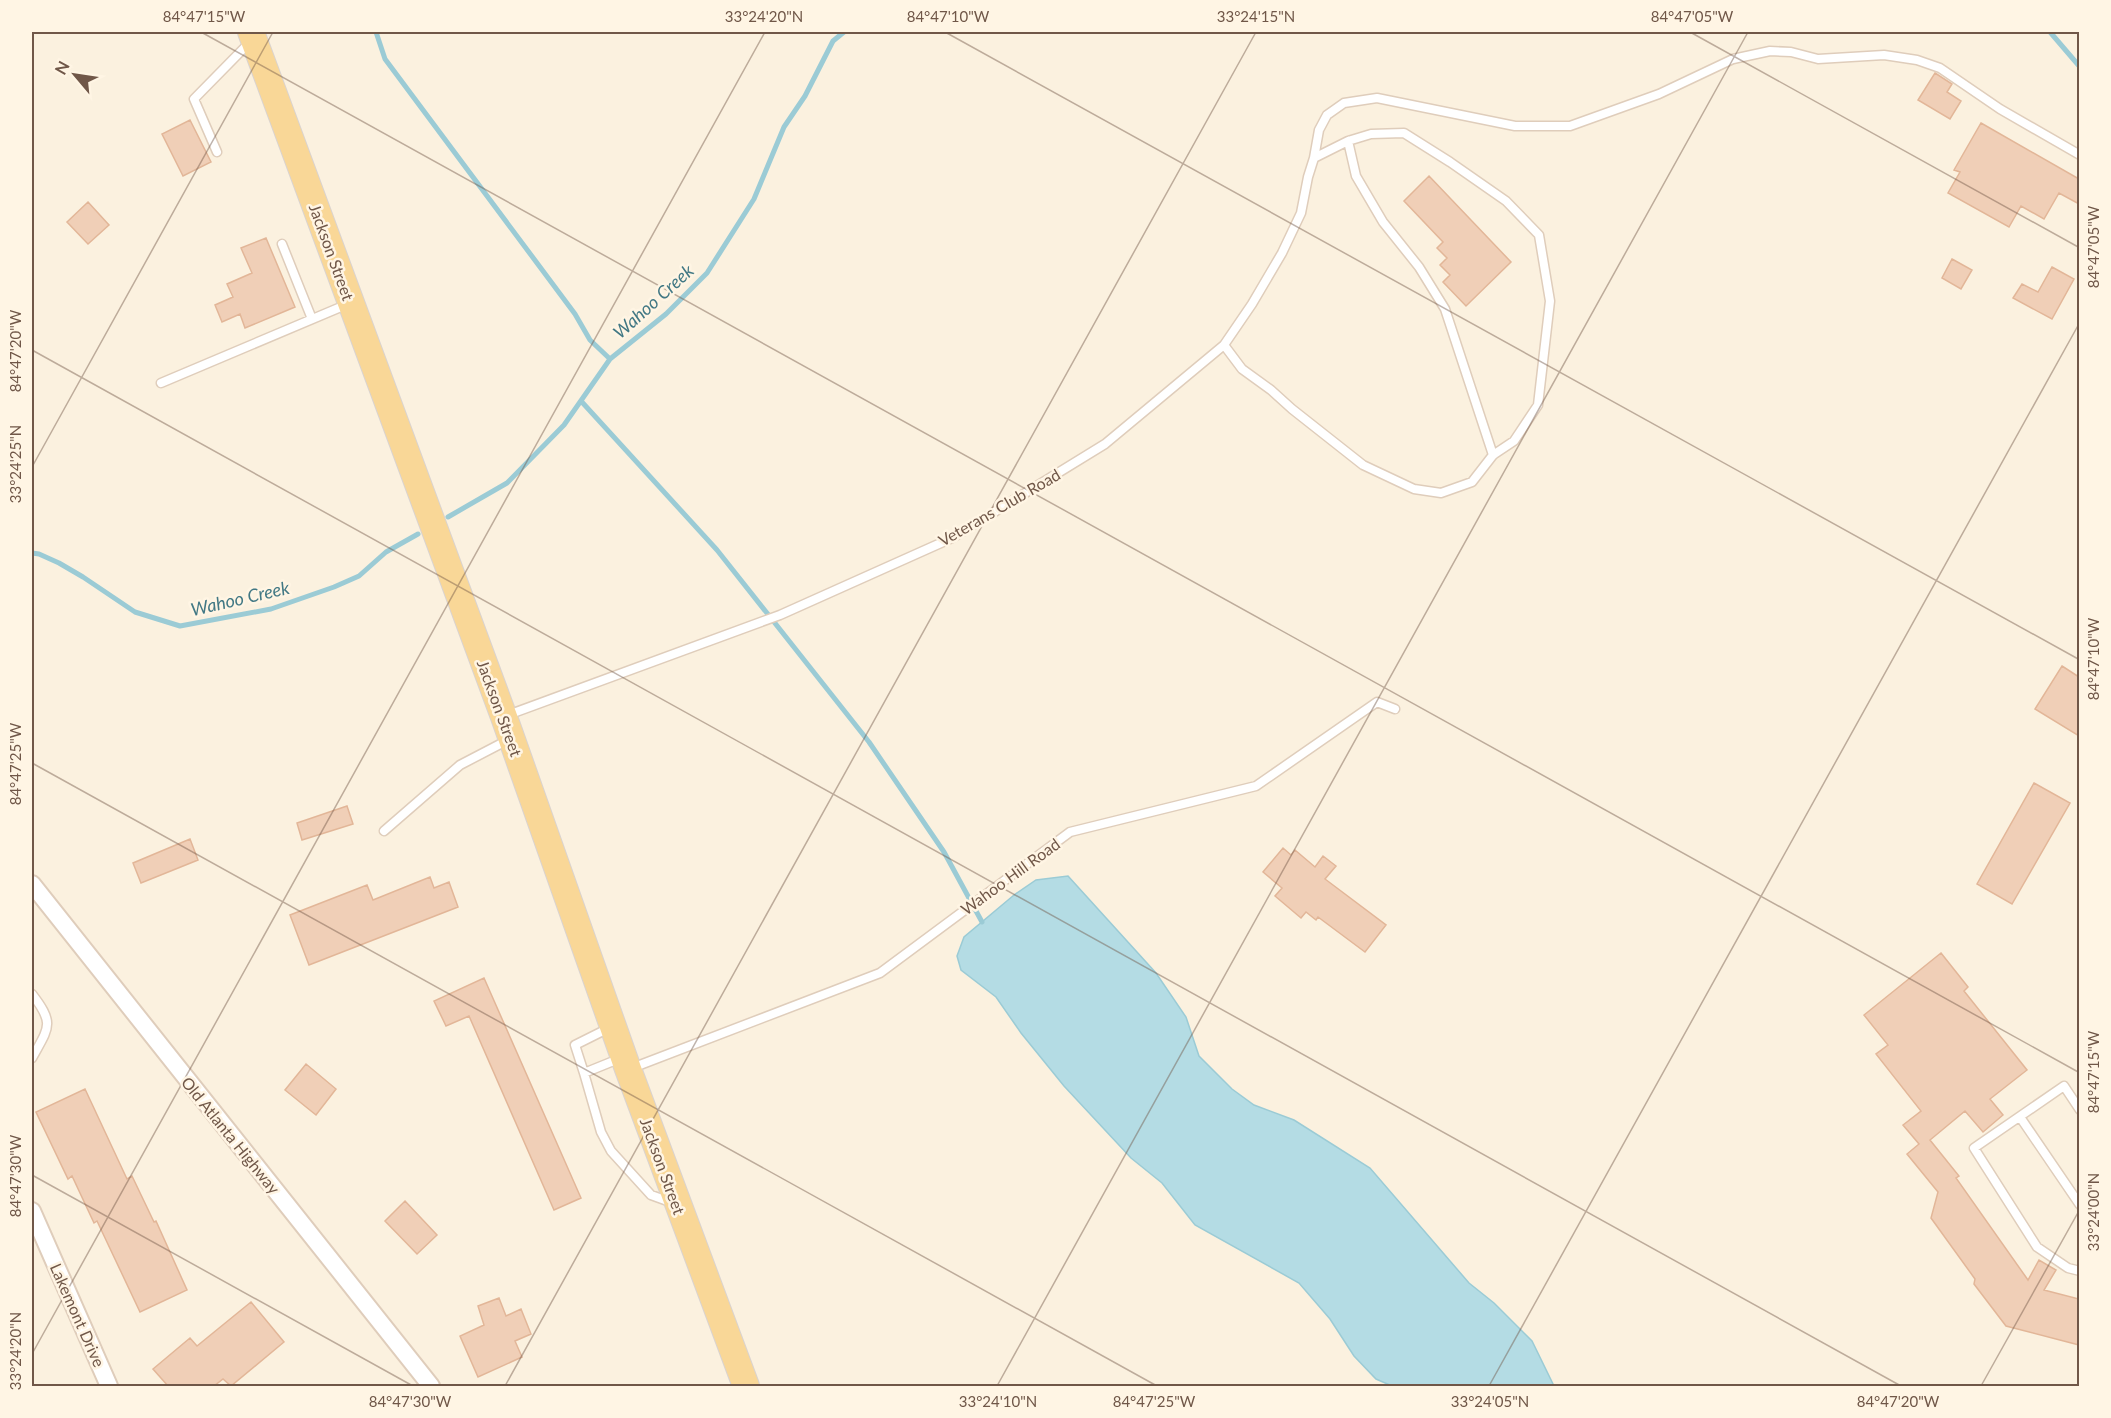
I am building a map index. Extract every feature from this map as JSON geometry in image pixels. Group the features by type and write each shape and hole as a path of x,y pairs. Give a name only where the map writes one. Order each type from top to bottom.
{"main road":[{"name":"Jackson Street","path":"252,35 507,728 677,1204 746,1386"}],"street":[{"name":"Old Atlanta Highway","path":"32,884 431,1386"},
{"name":"Lakemont Drive","path":"32,1210 110,1386"}],"lane":[{"path":"217,152 194,99 252,35"},
{"name":"Veterans Club Road","path":"384,831 460,765 507,728 780,615 952,538 1105,444 1224,345 1252,304 1282,253 1301,213 1319,130 1328,115 1344,104 1377,98 1515,126 1570,126 1659,94 1733,59 1770,51 1791,52 1818,59 1884,55 1917,60 1940,68 2000,109 2079,155"},
{"path":"1224,345 1242,369 1363,465 1414,489 1441,493 1472,482 1493,455 1514,441 1538,405 1550,301 1539,236 1506,201 1404,133 1371,134 1348,141 1314,158"},
{"path":"1348,141 1356,176 1383,222 1419,267 1445,309 1493,455"},
{"path":"282,244 312,319"},
{"path":"161,383 351,303"},
{"name":"Wahoo Hill Road","path":"626,1063 880,973 1070,832 1256,786 1377,702 1395,709"},
{"path":"32,994 48,1018 47,1028 32,1058"},
{"path":"614,1026 575,1046 601,1131 611,1151 651,1196 677,1204"},
{"path":"584,1073 626,1063"},
{"path":"2079,1110 2064,1086 1974,1148 2037,1247 2068,1268 2079,1271"},
{"path":"2020,1117 2079,1205"}],"water":[{"path":"1068,876 1156,973 1186,1017 1199,1056 1232,1089 1254,1105 1294,1120 1370,1168 1469,1283 1494,1303 1532,1341 1554,1386 1392,1386 1376,1379 1354,1356 1330,1319 1299,1283 1195,1225 1162,1183 1131,1158 1064,1086 1021,1033 996,997 961,970 957,956 964,937 1014,895 1036,880"}],"building":[{"path":"1935,73 1952,84 1947,92 1961,101 1950,119 1918,100"},
{"path":"190,120 211,162 183,176 162,134"},
{"path":"1981,123 2079,179 2079,204 2059,193 2044,219 2021,206 2009,227 1948,193 1960,172 1954,170"},
{"path":"1429,176 1511,262 1466,306 1443,282 1450,275 1440,265 1447,258 1437,248 1443,242 1404,201"},
{"path":"88,202 109,225 88,244 67,222"},
{"path":"266,238 295,307 245,328 240,314 222,322 215,305 233,297 227,284 252,273 241,248"},
{"path":"1952,259 1972,270 1961,289 1942,278"},
{"path":"2052,267 2074,279 2052,319 2013,298 2022,284 2038,292"},
{"path":"2062,666 2079,677 2079,736 2035,709"},
{"path":"2034,783 2070,803 2012,904 1977,884"},
{"path":"347,806 353,824 302,840 297,823"},
{"path":"190,839 198,860 141,883 133,863"},
{"path":"1283,848 1291,855 1295,850 1315,867 1323,856 1336,866 1325,879 1386,925 1365,952 1318,917 1316,920 1306,912 1301,918 1275,896 1282,888 1263,872"},
{"path":"430,877 434,888 449,882 458,907 309,965 290,915 367,885 373,900"},
{"path":"1941,953 1968,987 1964,991 2027,1070 1990,1099 2003,1115 1983,1132 1965,1111 1930,1140 1959,1176 1956,1178 2028,1280 2039,1260 2056,1270 2044,1290 2079,1299 2079,1345 2006,1326 1974,1284 1975,1279 1931,1218 1938,1192 1907,1154 1919,1144 1903,1125 1921,1111 1876,1054 1888,1045 1864,1015"},
{"path":"484,978 581,1198 554,1210 469,1016 446,1026 434,1001"},
{"path":"306,1064 336,1089 316,1115 285,1090"},
{"path":"85,1089 127,1179 132,1176 154,1222 156,1221 187,1290 140,1312 97,1221 94,1223 72,1176 68,1179 36,1112"},
{"path":"405,1201 437,1235 417,1254 385,1221"},
{"path":"499,1298 506,1316 521,1309 531,1334 515,1341 522,1357 478,1377 460,1336 484,1325 478,1306"},
{"path":"251,1302 284,1342 231,1386 223,1379 214,1386 168,1386 153,1369 190,1338 197,1346"}],"waterway":[{"path":"376,32 385,59 575,314 590,340 610,359"},
{"name":"Wahoo Creek","path":"448,517 507,483 564,425 610,359 666,314 707,273 754,199 784,127 805,96 833,41 844,32"},
{"path":"2050,32 2080,67"},
{"path":"581,401 717,550 869,742 944,852 982,922"},
{"name":"Wahoo Creek","path":"32,553 59,563 135,612 180,626 271,609 334,587 359,576 386,552 418,534"}]}
